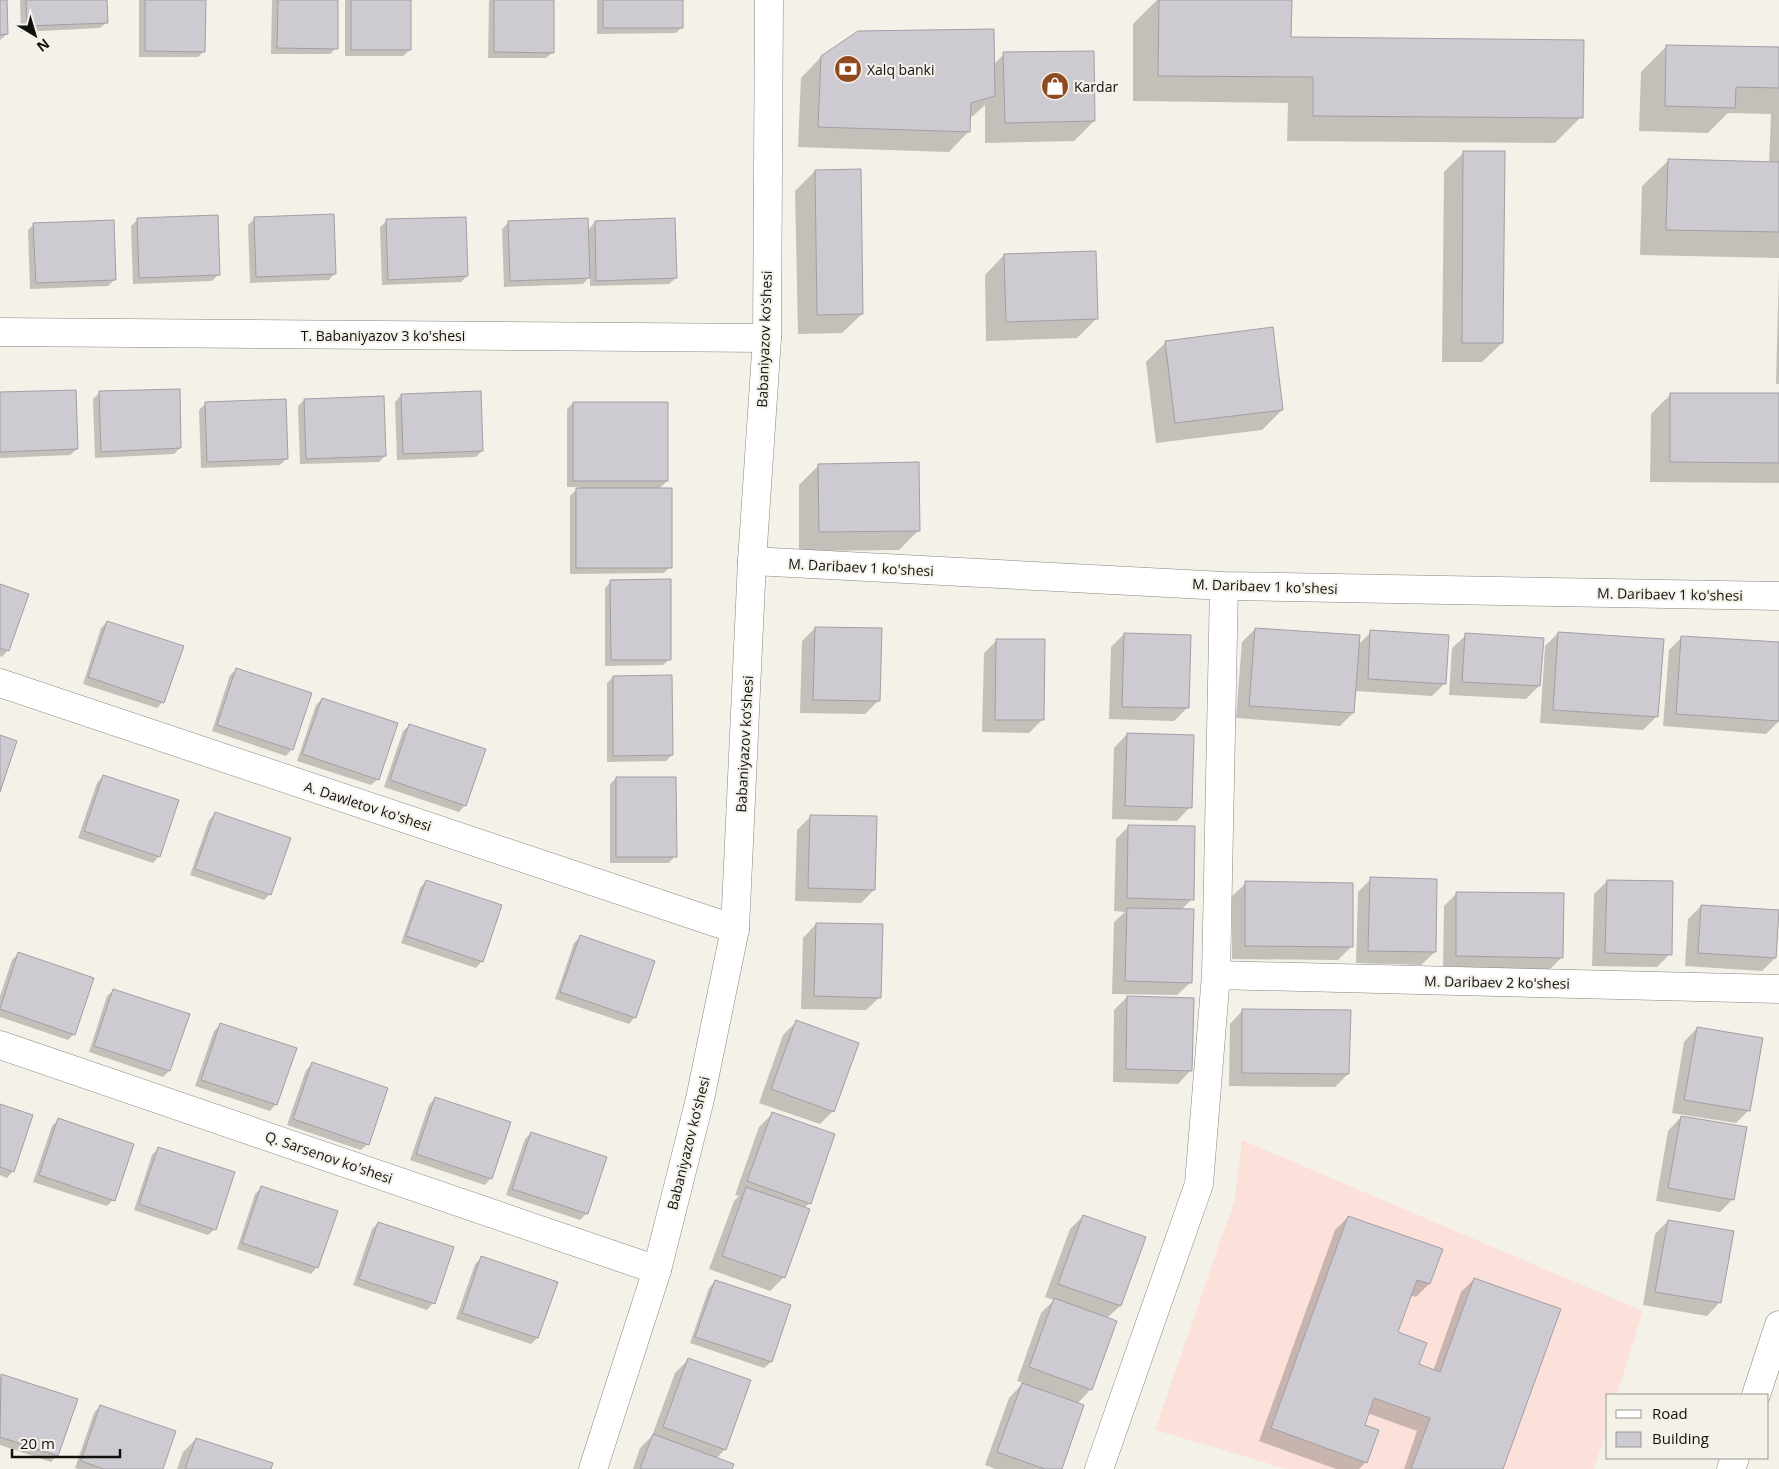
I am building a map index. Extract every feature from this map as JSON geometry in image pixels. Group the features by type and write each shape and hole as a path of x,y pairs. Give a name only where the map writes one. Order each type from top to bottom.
{"street":[{"name":"Babaniyazov ko‘shesi","path":"593,1469 658,1270 700,1099 736,929 752,561 767,338 769,0"},
{"name":"T. Babaniyazov 3 ko'shesi","path":"0,332 767,338"},
{"name":"M. Daribaev 1 ko'shesi","path":"752,561 1224,586 1779,596"},
{"path":"1099,1469 1199,1184 1216,975 1224,586"},
{"name":"A. Dawletov ko'shesi","path":"0,683 736,929"},
{"name":"M. Daribaev 2 ko'shesi","path":"1216,975 1779,990"},
{"name":"Q. Sarsenov ko'shesi","path":"0,1045 658,1270"},
{"path":"1756,1394 1779,1325"}],"shaded area":[{"path":"1242,1140 1643,1311 1617,1394 1606,1394 1606,1432 1594,1469 1287,1469 1155,1430 1235,1199"}],"building":[{"path":"0,0 7,0 8,34 0,35"},
{"path":"26,0 107,0 108,23 27,26"},
{"path":"145,0 206,0 205,52 145,51"},
{"path":"278,0 338,0 338,49 277,48"},
{"path":"351,0 411,0 411,50 351,50"},
{"path":"494,0 554,0 554,53 494,52"},
{"path":"603,0 683,0 683,28 603,28"},
{"path":"1159,0 1292,0 1291,37 1584,40 1583,118 1313,116 1313,77 1158,76"},
{"path":"994,29 995,96 971,103 970,132 818,127 821,56 858,31"},
{"path":"1666,45 1779,47 1779,88 1736,87 1735,108 1665,106"},
{"path":"1094,51 1095,121 1005,123 1003,52"},
{"path":"1463,151 1505,151 1503,343 1462,343"},
{"path":"1668,159 1779,162 1779,232 1666,230"},
{"path":"861,169 863,314 817,315 815,170"},
{"path":"334,214 336,274 256,277 254,217"},
{"path":"218,215 220,275 139,278 137,218"},
{"path":"466,217 468,276 388,280 386,219"},
{"path":"588,218 590,278 510,281 508,221"},
{"path":"675,218 677,278 596,281 595,221"},
{"path":"114,220 116,280 36,283 33,223"},
{"path":"1096,251 1098,319 1006,322 1004,254"},
{"path":"1273,327 1283,410 1175,423 1165,341"},
{"path":"180,389 181,448 101,452 99,391"},
{"path":"76,390 78,449 0,452 0,392"},
{"path":"481,391 483,451 403,454 401,394"},
{"path":"1670,393 1779,393 1779,463 1670,462"},
{"path":"384,396 386,456 306,459 304,399"},
{"path":"286,399 288,459 207,462 205,402"},
{"path":"573,402 668,402 668,481 573,481"},
{"path":"919,462 920,531 819,532 818,464"},
{"path":"576,488 672,488 672,568 576,568"},
{"path":"671,579 671,660 611,660 610,580"},
{"path":"0,584 29,594 9,651 0,648"},
{"path":"107,621 184,646 164,703 88,677"},
{"path":"815,627 882,628 880,701 813,700"},
{"path":"1255,628 1360,635 1354,713 1249,706"},
{"path":"1370,630 1449,635 1446,684 1368,679"},
{"path":"1558,632 1664,639 1658,717 1553,710"},
{"path":"1124,633 1191,635 1189,708 1122,707"},
{"path":"1465,633 1544,638 1540,686 1462,682"},
{"path":"1681,636 1779,642 1779,721 1676,714"},
{"path":"996,639 1045,639 1044,720 995,720"},
{"path":"236,668 312,693 293,750 217,725"},
{"path":"672,675 673,755 613,756 613,676"},
{"path":"322,698 398,723 379,780 302,754"},
{"path":"409,724 486,749 466,806 390,780"},
{"path":"1127,733 1194,735 1192,808 1125,806"},
{"path":"0,735 17,741 0,792"},
{"path":"103,775 179,800 160,857 84,831"},
{"path":"616,777 676,777 677,857 616,857"},
{"path":"215,812 291,838 271,895 195,869"},
{"path":"810,815 877,816 875,890 808,888"},
{"path":"1128,825 1195,826 1194,900 1127,898"},
{"path":"1370,877 1437,879 1436,952 1368,951"},
{"path":"426,880 502,905 483,962 406,936"},
{"path":"1607,880 1673,881 1672,955 1605,953"},
{"path":"1245,881 1353,883 1353,947 1245,946"},
{"path":"1456,892 1564,893 1563,958 1456,956"},
{"path":"1701,905 1779,910 1776,958 1698,953"},
{"path":"1127,908 1194,909 1192,983 1125,981"},
{"path":"816,923 883,924 881,998 814,996"},
{"path":"580,935 655,961 636,1018 560,992"},
{"path":"18,952 94,978 75,1035 0,1009"},
{"path":"113,989 190,1014 170,1071 94,1046"},
{"path":"1127,996 1194,998 1192,1071 1126,1069"},
{"path":"1242,1009 1351,1010 1349,1074 1242,1073"},
{"path":"796,1020 859,1043 834,1112 771,1089"},
{"path":"220,1023 297,1048 277,1105 201,1080"},
{"path":"1697,1027 1763,1038 1750,1111 1684,1100"},
{"path":"312,1062 388,1088 369,1145 293,1119"},
{"path":"435,1097 511,1122 492,1179 416,1154"},
{"path":"0,1104 33,1115 14,1172 0,1167"},
{"path":"772,1112 835,1134 811,1204 747,1181"},
{"path":"1681,1116 1747,1127 1734,1200 1668,1188"},
{"path":"58,1118 134,1144 115,1201 39,1175"},
{"path":"531,1132 607,1157 588,1214 512,1189"},
{"path":"158,1147 235,1172 216,1230 139,1204"},
{"path":"261,1186 338,1211 318,1268 242,1243"},
{"path":"746,1187 810,1209 785,1278 722,1256"},
{"path":"1083,1215 1146,1237 1121,1306 1058,1284"},
{"path":"1348,1216 1443,1249 1430,1284 1417,1280 1398,1332 1427,1343 1419,1364 1440,1372 1474,1278 1561,1309 1503,1469 1411,1469 1430,1418 1374,1398 1365,1425 1379,1430 1367,1463 1271,1428"},
{"path":"1668,1220 1734,1231 1721,1303 1655,1292"},
{"path":"378,1222 454,1247 435,1304 359,1279"},
{"path":"481,1256 558,1282 538,1338 462,1313"},
{"path":"715,1280 791,1305 772,1362 695,1337"},
{"path":"1054,1298 1117,1321 1092,1390 1029,1367"},
{"path":"688,1358 751,1380 726,1450 663,1427"},
{"path":"1,1374 78,1399 58,1456 0,1437"},
{"path":"1022,1383 1084,1405 1062,1469 1045,1469 997,1452"},
{"path":"100,1405 176,1431 163,1469 103,1469 81,1461"},
{"path":"653,1434 734,1464 732,1469 640,1469"},
{"path":"196,1438 273,1463 271,1469 185,1469"}],"place":[{"name":"Xalq banki","path":"848,69"},
{"name":"Kardar","path":"1055,86"}]}
